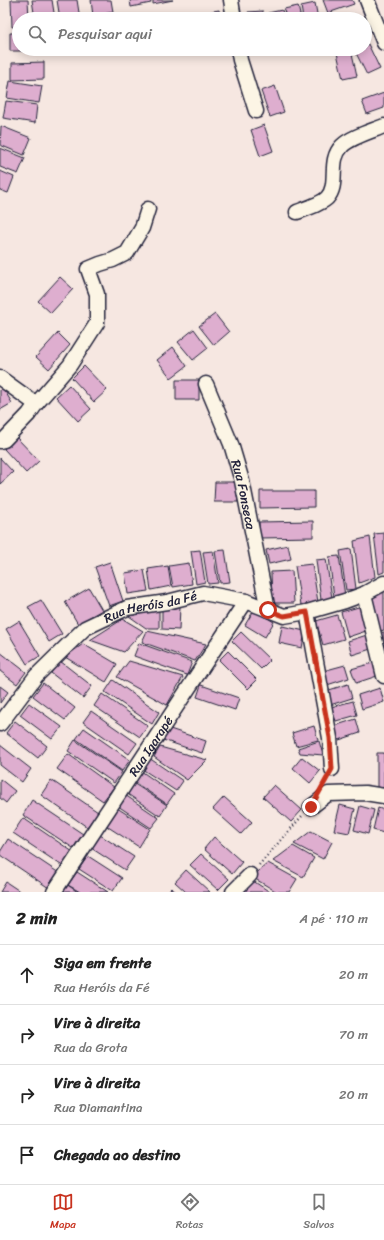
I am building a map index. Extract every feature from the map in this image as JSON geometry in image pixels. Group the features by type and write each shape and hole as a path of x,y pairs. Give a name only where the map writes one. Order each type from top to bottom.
{"street":[{"path":"231,0 233,12"},
{"path":"367,0 372,12"},
{"path":"372,13 384,43"},
{"path":"239,56 256,111"},
{"path":"297,212 328,198 332,189 334,159 337,152 343,145 384,126"},
{"path":"0,441 4,440 24,419 70,365 97,323 97,294 88,269 127,253 142,228 148,209"},
{"path":"0,378 36,404"},
{"name":"Rua Fonseca","path":"206,384 231,444 242,480 268,610"},
{"name":"Rua Heróis da Fé","path":"0,724 36,676 85,628 127,608 167,602 203,593 246,601 284,616 307,612 345,601 364,594 384,583"},
{"path":"364,594 384,676"},
{"name":"Rua Igarapé","path":"54,892 246,601"},
{"path":"307,612 330,738 332,769"},
{"path":"311,807 328,794 365,793 384,796"},
{"path":"233,892 250,875"}],"path":[{"path":"250,875 311,807"}],"building":[{"path":"11,0 28,0 29,12 12,12 12,27"},
{"path":"32,0 52,0 54,12 34,12"},
{"path":"57,0 77,0 79,12 59,12"},
{"path":"91,0 111,0 113,12 92,12"},
{"path":"130,0 150,0 151,3 131,7"},
{"path":"153,0 173,0 153,4"},
{"path":"323,0 352,0 354,4 331,12 328,12"},
{"path":"315,3 317,12 302,12 301,6"},
{"path":"298,6 299,12 285,12 284,9"},
{"path":"219,10 219,12 208,12"},
{"path":"10,33 12,33 12,51 10,51"},
{"path":"372,52 380,69 367,75 358,56 372,56"},
{"path":"338,56 353,56 357,76 343,79"},
{"path":"44,62 44,79 12,80 12,63"},
{"path":"10,81 42,86 39,103 7,98"},
{"path":"275,86 284,112 270,117 261,91"},
{"path":"384,93 384,108 367,114 362,101"},
{"path":"6,101 37,105 35,123 3,118"},
{"path":"264,125 273,151 260,156 251,130"},
{"path":"1,126 31,138 24,155 0,145"},
{"path":"0,148 25,158 18,174 0,167"},
{"path":"0,171 14,177 8,193 0,190"},
{"path":"60,277 73,289 51,313 38,301"},
{"path":"215,314 229,332 214,345 199,326"},
{"path":"194,329 208,348 193,360 178,342"},
{"path":"58,333 70,345 49,369 36,357"},
{"path":"173,347 187,366 171,378 157,360"},
{"path":"84,366 107,390 94,402 72,378"},
{"path":"176,380 199,380 199,400 176,400"},
{"path":"69,385 91,409 78,421 56,397"},
{"path":"3,388 12,403 0,410 0,390"},
{"path":"16,437 39,461 26,473 4,449"},
{"path":"0,458 13,472 0,484"},
{"path":"215,482 238,482 238,502 214,502"},
{"path":"260,491 314,491 314,507 260,508"},
{"path":"313,521 313,537 259,538 259,522"},
{"path":"384,533 384,572 379,574 374,534"},
{"path":"370,537 375,577 359,583 354,541"},
{"path":"288,545 291,559 269,564 266,550"},
{"path":"351,549 356,589 346,590 340,551"},
{"path":"200,550 205,582 196,584 191,551"},
{"path":"225,550 230,582 220,583 215,551"},
{"path":"213,551 218,583 208,584 203,552"},
{"path":"339,556 345,596 334,597 329,557"},
{"path":"326,559 332,598 321,600 316,560"},
{"path":"110,562 123,601 109,606 95,567"},
{"path":"189,563 192,584 173,587 169,566"},
{"path":"312,564 318,602 301,605 295,566"},
{"path":"168,566 171,586 151,590 148,569"},
{"path":"144,570 148,591 128,594 125,573"},
{"path":"292,571 294,603 272,603 271,572"},
{"path":"89,588 102,610 78,624 65,602"},
{"path":"384,591 384,630 380,631 369,595"},
{"path":"41,600 62,634 49,642 28,607"},
{"path":"162,605 180,606 179,630 162,629"},
{"path":"362,606 369,630 348,637 341,612"},
{"path":"159,610 159,628 146,628 129,616"},
{"path":"254,610 274,622 265,637 245,625"},
{"path":"337,615 344,639 323,645 316,621"},
{"path":"123,619 143,631 124,652 90,640"},
{"path":"19,621 40,656 27,664 6,629"},
{"path":"282,626 305,631 302,648 279,643"},
{"path":"147,631 206,644 195,661 142,642"},
{"path":"241,632 270,660 261,669 232,641"},
{"path":"384,632 384,650 379,633"},
{"path":"370,634 374,648 352,655 348,641"},
{"path":"139,643 192,662 187,675 134,656"},
{"path":"83,644 117,664 106,682 65,657"},
{"path":"228,651 257,680 248,689 219,660"},
{"path":"0,652 26,672 17,684 0,671"},
{"path":"60,661 92,686 83,698 51,673"},
{"path":"129,661 183,677 167,705 117,677"},
{"path":"373,663 377,676 356,683 351,669"},
{"path":"345,665 349,678 327,685 323,671"},
{"path":"113,680 159,712 152,724 105,692"},
{"path":"43,683 75,708 65,720 33,696"},
{"path":"348,684 352,698 330,705 326,691"},
{"path":"201,685 239,698 235,710 197,697"},
{"path":"0,686 8,692 0,703"},
{"path":"380,688 384,702 362,709 358,695"},
{"path":"102,694 148,726 140,737 94,706"},
{"path":"353,701 357,715 336,721 331,707"},
{"path":"29,703 62,727 52,739 20,715"},
{"path":"91,711 137,743 129,754 83,722"},
{"path":"356,719 360,733 339,740 334,726"},
{"path":"15,721 47,746 38,758 6,733"},
{"path":"314,726 318,740 296,746 292,733"},
{"path":"84,728 130,760 122,771 76,739"},
{"path":"167,728 206,741 202,753 163,740"},
{"path":"75,740 122,772 114,783 68,751"},
{"path":"319,741 323,755 300,753 298,748"},
{"path":"0,745 31,769 22,782 0,765"},
{"path":"160,747 207,760 187,780 154,757"},
{"path":"377,753 384,753 384,791 377,791"},
{"path":"68,754 114,787 103,801 57,769"},
{"path":"302,757 320,771 310,783 293,768"},
{"path":"149,758 183,781 176,791 142,769"},
{"path":"141,771 174,794 167,804 134,782"},
{"path":"0,779 15,791 6,803 0,798"},
{"path":"51,780 98,812 87,827 41,795"},
{"path":"133,783 167,805 160,816 126,793"},
{"path":"274,785 302,810 291,822 263,797"},
{"path":"125,795 159,818 151,828 118,806"},
{"path":"224,797 252,822 241,834 213,809"},
{"path":"32,800 83,834 73,848 23,815"},
{"path":"340,805 355,809 349,833 334,830"},
{"path":"360,806 374,810 368,834 354,830"},
{"path":"117,808 150,829 139,847 105,825"},
{"path":"378,808 384,810 384,833 373,830"},
{"path":"23,818 73,852 64,867 13,833"},
{"path":"311,831 332,842 323,859 294,844"},
{"path":"100,835 134,857 125,870 91,848"},
{"path":"214,837 242,862 232,874 204,849"},
{"path":"8,839 59,873 49,888 0,855 0,852"},
{"path":"293,846 314,858 303,877 273,861"},
{"path":"201,854 229,879 218,890 190,865"},
{"path":"88,856 122,878 113,891 79,869"},
{"path":"268,863 297,879 289,892 277,892 252,877"},
{"path":"186,870 210,892 186,892 175,882"},
{"path":"77,872 108,892 80,892 68,885"},
{"path":"250,879 270,892 242,892"},
{"path":"6,882 21,892 0,892"},
{"path":"66,884 78,892 61,892"},
{"path":"171,888 176,892 167,892"}],"route":[{"path":"268,610 284,616 307,612 330,738 332,769 311,807"}]}
